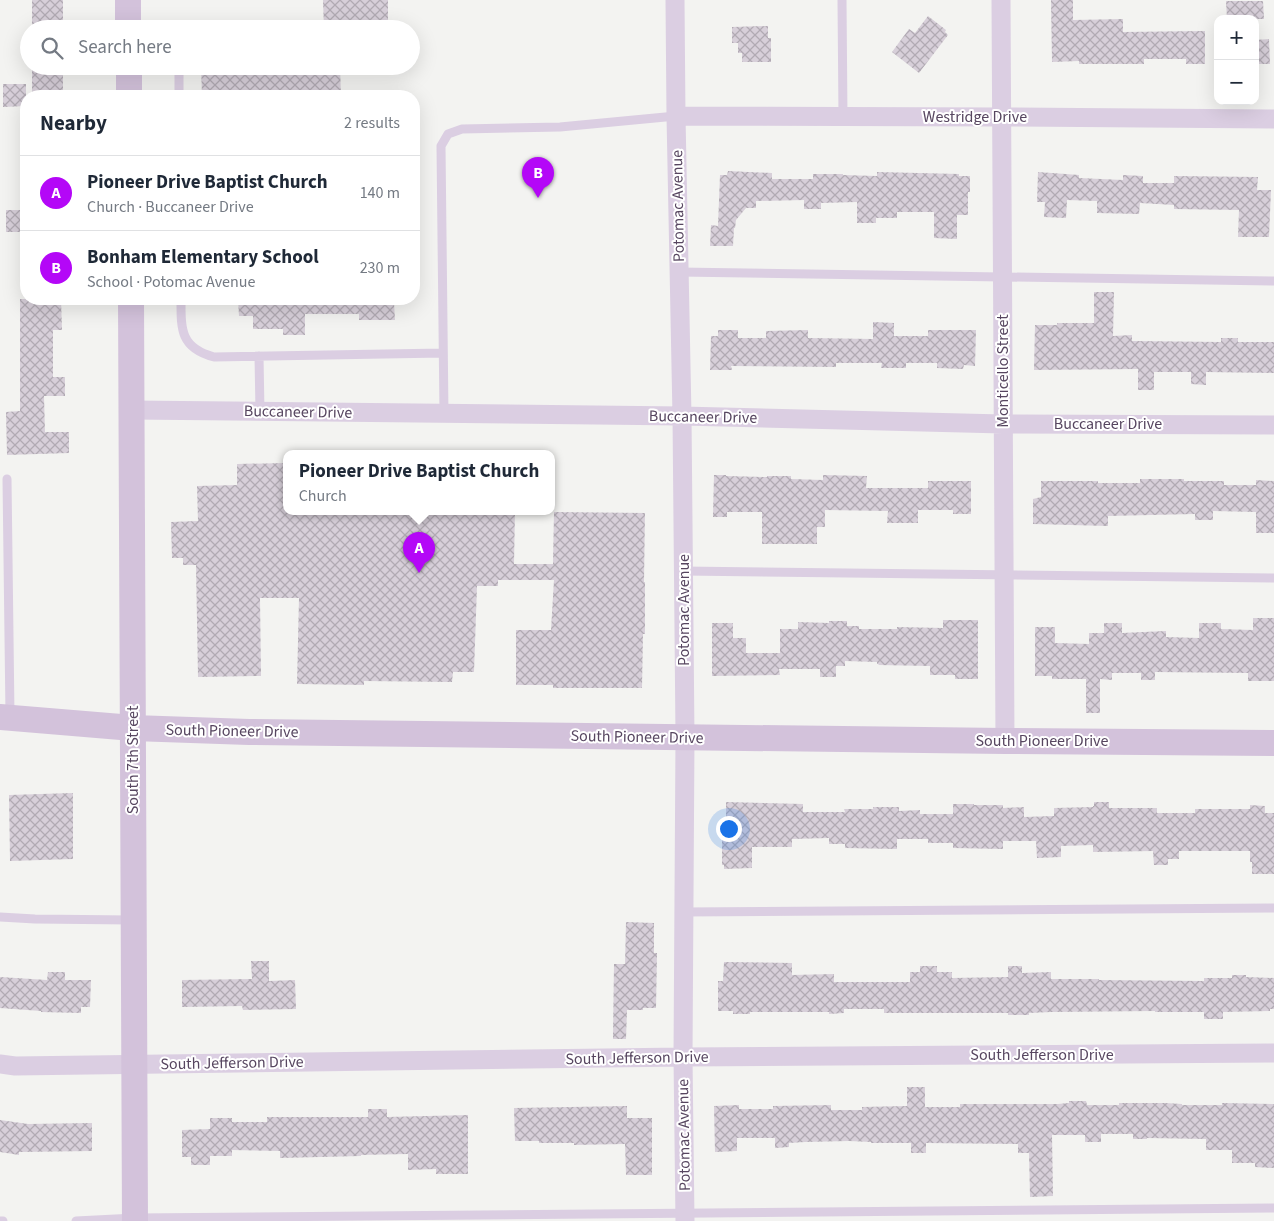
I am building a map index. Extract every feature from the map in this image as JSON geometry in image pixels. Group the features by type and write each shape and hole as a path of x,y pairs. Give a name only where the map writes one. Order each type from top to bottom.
{"street":[{"path":"128,0 128,20"},
{"name":"Potomac Avenue","path":"675,0 684,571 683,1058 685,1217"},
{"name":"Monticello Street","path":"1001,0 1006,741"},
{"path":"129,75 129,90"},
{"name":"Westridge Drive","path":"676,116 1274,120"},
{"name":"South 7th Street","path":"131,305 135,1220"},
{"name":"Buccaneer Drive","path":"132,410 682,416 1003,424 1274,425"},
{"name":"South Pioneer Drive","path":"5,718 133,728 249,732 1274,743"},
{"name":"South Jefferson Drive","path":"0,1064 15,1066 134,1065 1274,1053"}],"lane":[{"path":"842,0 843,116"},
{"path":"179,75 179,90"},
{"path":"444,414 441,146 448,134 462,129 560,126 676,116"},
{"path":"679,272 1274,281"},
{"path":"181,305 183,333 190,345 201,354 214,357 443,353"},
{"path":"259,356 260,412"},
{"path":"5,718 8,479"},
{"path":"684,571 1274,578"},
{"path":"684,912 1274,908"},
{"path":"0,916 35,919 134,920"},
{"path":"76,1221 685,1217 1274,1208"}],"building":[{"path":"32,0 63,0 63,20 32,20"},
{"path":"323,0 388,0 388,20 324,20"},
{"path":"1051,0 1073,0 1073,20 1123,19 1123,32 1205,31 1205,64 1186,64 1186,59 1144,59 1144,64 1079,64 1079,61 1052,62"},
{"path":"1226,1 1263,1 1264,19 1259,19 1259,15 1227,15"},
{"path":"928,16 946,30 945,32 948,35 919,73 892,52 909,29 915,33"},
{"path":"768,26 768,38 771,38 771,62 742,62 742,53 738,53 738,43 732,43 732,27"},
{"path":"1269,39 1270,64 1259,64 1259,40"},
{"path":"32,75 63,75 63,90 32,90"},
{"path":"201,75 340,75 341,90 202,90"},
{"path":"3,84 26,84 26,90 20,90 20,106 3,107"},
{"path":"728,171 772,173 772,179 813,179 813,174 877,176 877,172 959,174 959,176 970,176 968,215 957,215 957,239 934,238 934,212 897,212 897,218 876,218 876,223 857,223 857,202 821,203 821,209 804,209 804,200 756,201 756,208 746,208 736,220 733,246 710,246 711,225 718,226 720,175 727,175"},
{"path":"1038,172 1079,175 1079,178 1123,180 1123,175 1143,176 1143,183 1174,183 1174,176 1258,177 1257,190 1271,190 1269,237 1238,237 1239,210 1174,209 1174,205 1140,203 1139,214 1097,213 1097,201 1067,200 1066,218 1044,217 1045,202 1037,202"},
{"path":"6,210 20,210 20,232 6,232"},
{"path":"1094,292 1114,292 1113,336 1132,335 1132,341 1221,342 1221,338 1238,338 1238,342 1274,342 1274,373 1206,372 1206,385 1191,384 1191,372 1154,372 1154,390 1138,390 1138,369 1034,370 1035,325 1094,323"},
{"path":"20,305 61,305 62,330 53,330 53,377 65,377 65,396 44,396 45,432 69,432 69,453 7,455 6,412 20,411"},
{"path":"238,305 394,305 395,320 359,320 359,314 305,314 305,335 283,335 283,329 253,329 253,316 239,316"},
{"path":"873,322 894,323 894,336 928,336 928,330 976,330 975,366 964,365 963,369 937,368 937,363 906,363 906,368 881,368 882,363 836,363 836,367 731,366 732,370 710,370 711,336 718,336 718,330 738,330 738,338 766,338 766,331 808,330 808,338 873,339"},
{"path":"283,463 283,515 515,515 514,564 553,564 555,512 645,513 645,634 643,634 642,688 553,688 553,685 516,685 516,630 551,630 554,580 498,580 498,586 477,586 474,672 453,672 452,682 364,681 364,685 297,684 299,598 260,598 261,676 198,677 196,565 183,565 183,558 172,558 171,522 198,521 197,486 237,485 237,464"},
{"path":"714,475 791,476 791,479 823,480 823,475 867,476 866,488 928,488 928,481 971,481 971,514 953,514 953,510 918,510 918,523 887,523 888,511 825,510 825,527 817,527 817,544 762,544 762,512 727,512 727,517 713,517"},
{"path":"1140,479 1224,481 1224,485 1256,485 1256,480 1274,481 1274,533 1256,533 1256,512 1213,511 1213,520 1195,520 1195,514 1108,516 1108,526 1033,524 1033,499 1041,497 1041,481 1140,483"},
{"path":"1253,618 1274,618 1274,681 1248,681 1248,673 1155,672 1155,680 1141,680 1141,673 1112,673 1112,680 1100,679 1100,713 1086,713 1086,679 1052,679 1052,676 1035,676 1035,627 1055,627 1055,643 1089,644 1089,633 1104,633 1104,623 1122,623 1122,633 1166,631 1166,637 1199,638 1199,623 1221,623 1221,629 1253,630"},
{"path":"943,620 978,620 978,679 955,679 955,675 930,675 930,666 878,665 877,662 845,661 845,666 836,666 836,677 820,677 820,669 779,669 780,675 712,676 712,623 733,623 733,638 746,638 746,653 780,653 780,629 798,629 798,622 829,623 829,621 847,621 847,626 859,626 859,629 897,629 897,627 943,628"},
{"path":"73,793 73,859 10,861 9,795"},
{"path":"726,802 803,804 803,812 845,812 844,809 899,807 899,811 920,810 920,814 953,814 953,804 1003,805 1003,808 1024,807 1024,817 1054,816 1054,808 1093,807 1094,802 1109,802 1109,808 1157,808 1157,813 1195,813 1195,809 1250,809 1250,805 1265,806 1265,813 1274,813 1274,874 1252,874 1250,851 1179,851 1179,859 1168,859 1168,865 1154,865 1153,851 1093,852 1093,845 1061,846 1061,857 1037,858 1036,841 1003,841 1003,849 953,848 953,843 928,843 928,839 897,839 897,849 845,848 845,844 829,844 829,838 792,839 792,847 752,847 752,868 724,869 724,865 722,865 722,835 726,835"},
{"path":"626,922 654,923 654,953 657,953 656,1008 627,1010 626,1039 613,1039 614,964 625,964"},
{"path":"251,961 269,961 269,981 295,980 296,1009 243,1010 242,1006 182,1007 182,980 252,979"},
{"path":"724,962 792,963 792,975 834,974 834,982 910,982 910,972 920,972 920,966 937,966 937,972 952,972 952,978 1008,977 1008,966 1022,966 1022,973 1051,972 1051,979 1204,981 1204,978 1232,978 1232,975 1246,975 1246,977 1274,978 1274,1009 1270,1009 1270,1011 1223,1012 1223,1019 1204,1019 1204,1012 1155,1011 1051,1012 1008,1015 1008,1013 884,1013 884,1009 844,1009 844,1013 829,1014 829,1012 750,1012 750,1014 733,1014 733,1011 718,1011 718,981 723,981"},
{"path":"48,972 65,972 65,980 91,980 90,1007 81,1007 81,1013 0,1008 0,977 47,980"},
{"path":"907,1087 925,1087 925,1107 960,1107 960,1104 1058,1104 1069,1103 1069,1101 1086,1101 1087,1105 1119,1105 1119,1103 1182,1105 1222,1105 1222,1103 1274,1104 1274,1168 1255,1167 1255,1163 1232,1163 1232,1150 1206,1150 1206,1139 1133,1139 1133,1134 1101,1134 1101,1142 1085,1142 1085,1135 1052,1135 1053,1196 1030,1197 1029,1153 1018,1153 1018,1144 926,1143 926,1153 911,1153 911,1143 805,1142 789,1143 789,1147 775,1148 775,1138 737,1138 737,1151 715,1152 714,1106 739,1105 739,1109 773,1109 773,1106 831,1105 831,1110 862,1110 862,1107 907,1106"},
{"path":"627,1106 627,1118 652,1118 652,1175 626,1175 625,1144 574,1145 574,1143 515,1141 514,1108"},
{"path":"368,1109 387,1109 387,1117 468,1115 468,1174 436,1174 436,1169 408,1170 408,1154 280,1158 280,1151 232,1150 232,1156 210,1156 210,1165 191,1165 191,1157 182,1157 182,1130 210,1129 210,1118 232,1118 232,1122 267,1122 267,1117 368,1117"},
{"path":"0,1120 28,1124 92,1123 92,1151 19,1152 19,1155 0,1152"}],"place":[{"name":"Bonham Elementary School","path":"538,198"},
{"name":"Pioneer Drive Baptist Church","path":"419,573"}]}
